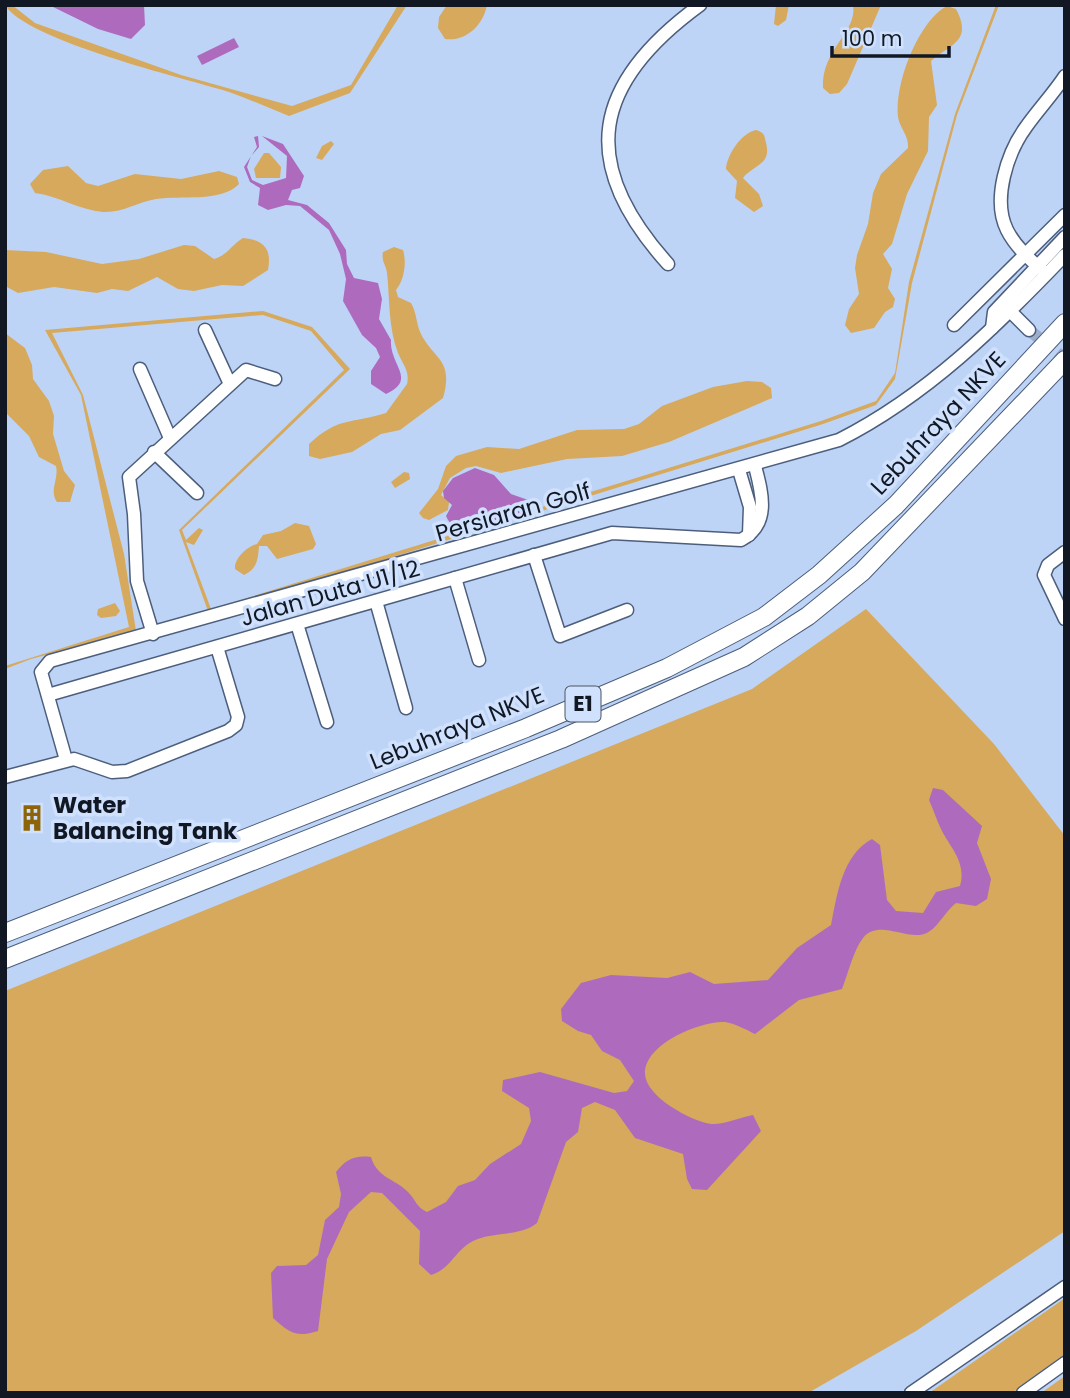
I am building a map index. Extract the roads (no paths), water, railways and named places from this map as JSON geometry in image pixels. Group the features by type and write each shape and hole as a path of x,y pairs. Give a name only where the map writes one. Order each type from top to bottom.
{"highway":[{"name":"Lebuhraya NKVE","path":"5,933 526,728 667,668 764,617 819,575 896,505 1065,323"},
{"name":"E1","path":"5,959 561,740 744,657 808,616 862,572 1065,360"}],"street":[{"path":"668,264 630,214 609,157 606,132 612,108 627,75 643,53 701,5"},
{"path":"1042,270 1025,255 1004,222 1005,177 1011,153 1024,129 1065,76"},
{"path":"954,325 1065,215"},
{"name":"Persiaran Golf","path":"48,695 41,672 50,661 709,479 839,440 935,380 976,346 1042,270 1065,237"},
{"name":"Persiaran Golf","path":"1042,270 1065,255"},
{"path":"1007,308 1029,330"},
{"path":"205,330 229,382"},
{"path":"140,369 170,438"},
{"path":"153,634 136,581 134,514 128,481 229,382 250,370 275,379"},
{"path":"155,452 197,493"},
{"path":"759,482 769,467 792,454"},
{"path":"755,466 759,482 756,506"},
{"path":"739,470 745,488 756,506"},
{"path":"709,479 726,480 745,488"},
{"name":"Jalan Duta U1/12","path":"48,695 612,533 735,541 749,535 758,525 756,506"},
{"path":"1065,552 1048,565 1044,575 1065,619"},
{"path":"534,555 560,636 627,610"},
{"path":"456,578 479,660"},
{"path":"376,601 406,708"},
{"path":"297,624 327,722"},
{"path":"5,776 65,760 81,760 111,772 127,771 236,725 238,716 217,647"},
{"path":"48,695 65,760"},
{"path":"911,1393 1065,1287"},
{"path":"1023,1393 1065,1363"}],"tunnel":[{"path":"1029,330 1065,359"}],"place":[{"name":"Water Balancing Tank","path":"32,818"}]}
